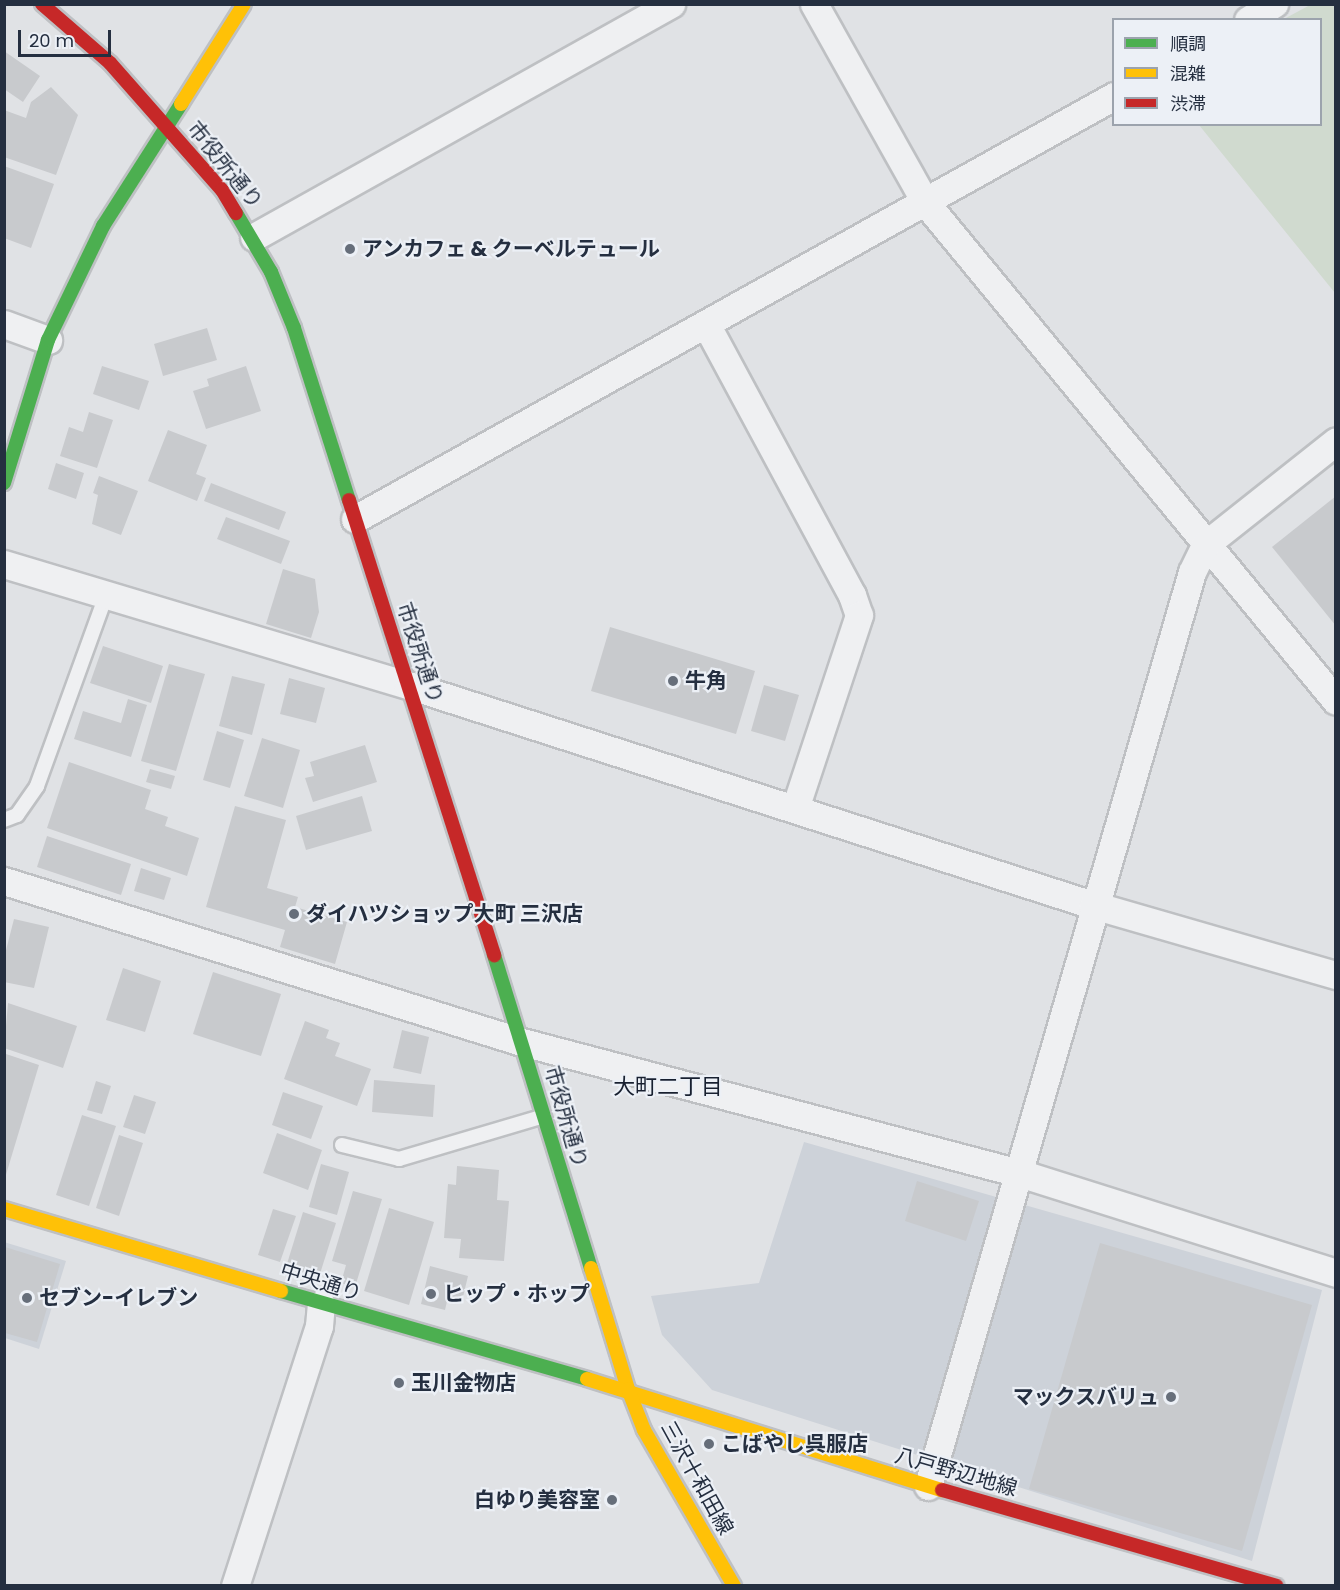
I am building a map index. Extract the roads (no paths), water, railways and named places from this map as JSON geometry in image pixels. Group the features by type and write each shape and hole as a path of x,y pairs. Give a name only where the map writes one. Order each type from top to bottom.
{"street":[{"name":"市役所通り","path":"42,4 110,63 229,198 254,237 294,328 522,1042 628,1389"},
{"path":"4,483 48,340 103,226 244,4"},
{"path":"254,237 672,4"},
{"path":"814,4 925,202 1335,701"},
{"path":"1251,18 1275,4"},
{"path":"355,519 1112,97"},
{"path":"4,324 48,340"},
{"path":"706,324 852,595 859,615 795,809"},
{"path":"928,1486 1093,905 1192,572 1205,545 1335,441"},
{"path":"4,564 408,685 1093,905 1335,975"},
{"path":"4,881 522,1042 1018,1173 1335,1273"},
{"name":"中央通り","path":"4,1209 537,1367 628,1389"},
{"path":"235,1586 319,1326 321,1304"},
{"name":"八戸野辺地線","path":"628,1389 703,1417 928,1486 1276,1586"},
{"name":"三沢十和田線","path":"628,1389 644,1430 734,1586"}],"lane":[{"path":"4,820 17,814 37,786 106,595"},
{"path":"342,1145 399,1159 544,1116"}],"place":[{"name":"アンカフェ & クーベルテュール","path":"350,249"},
{"name":"牛角","path":"673,681"},
{"name":"ダイハツショップ大町 三沢店","path":"294,914"},
{"name":"ヒップ・ホップ","path":"431,1294"},
{"name":"セブン-イレブン","path":"27,1298"},
{"name":"玉川金物店","path":"399,1383"},
{"name":"マックスバリュ","path":"1171,1397"},
{"name":"こばやし呉服店","path":"709,1444"},
{"name":"白ゆり美容室","path":"612,1500"}],"district":[{"name":"大町二丁目","path":"668,1087"}]}
